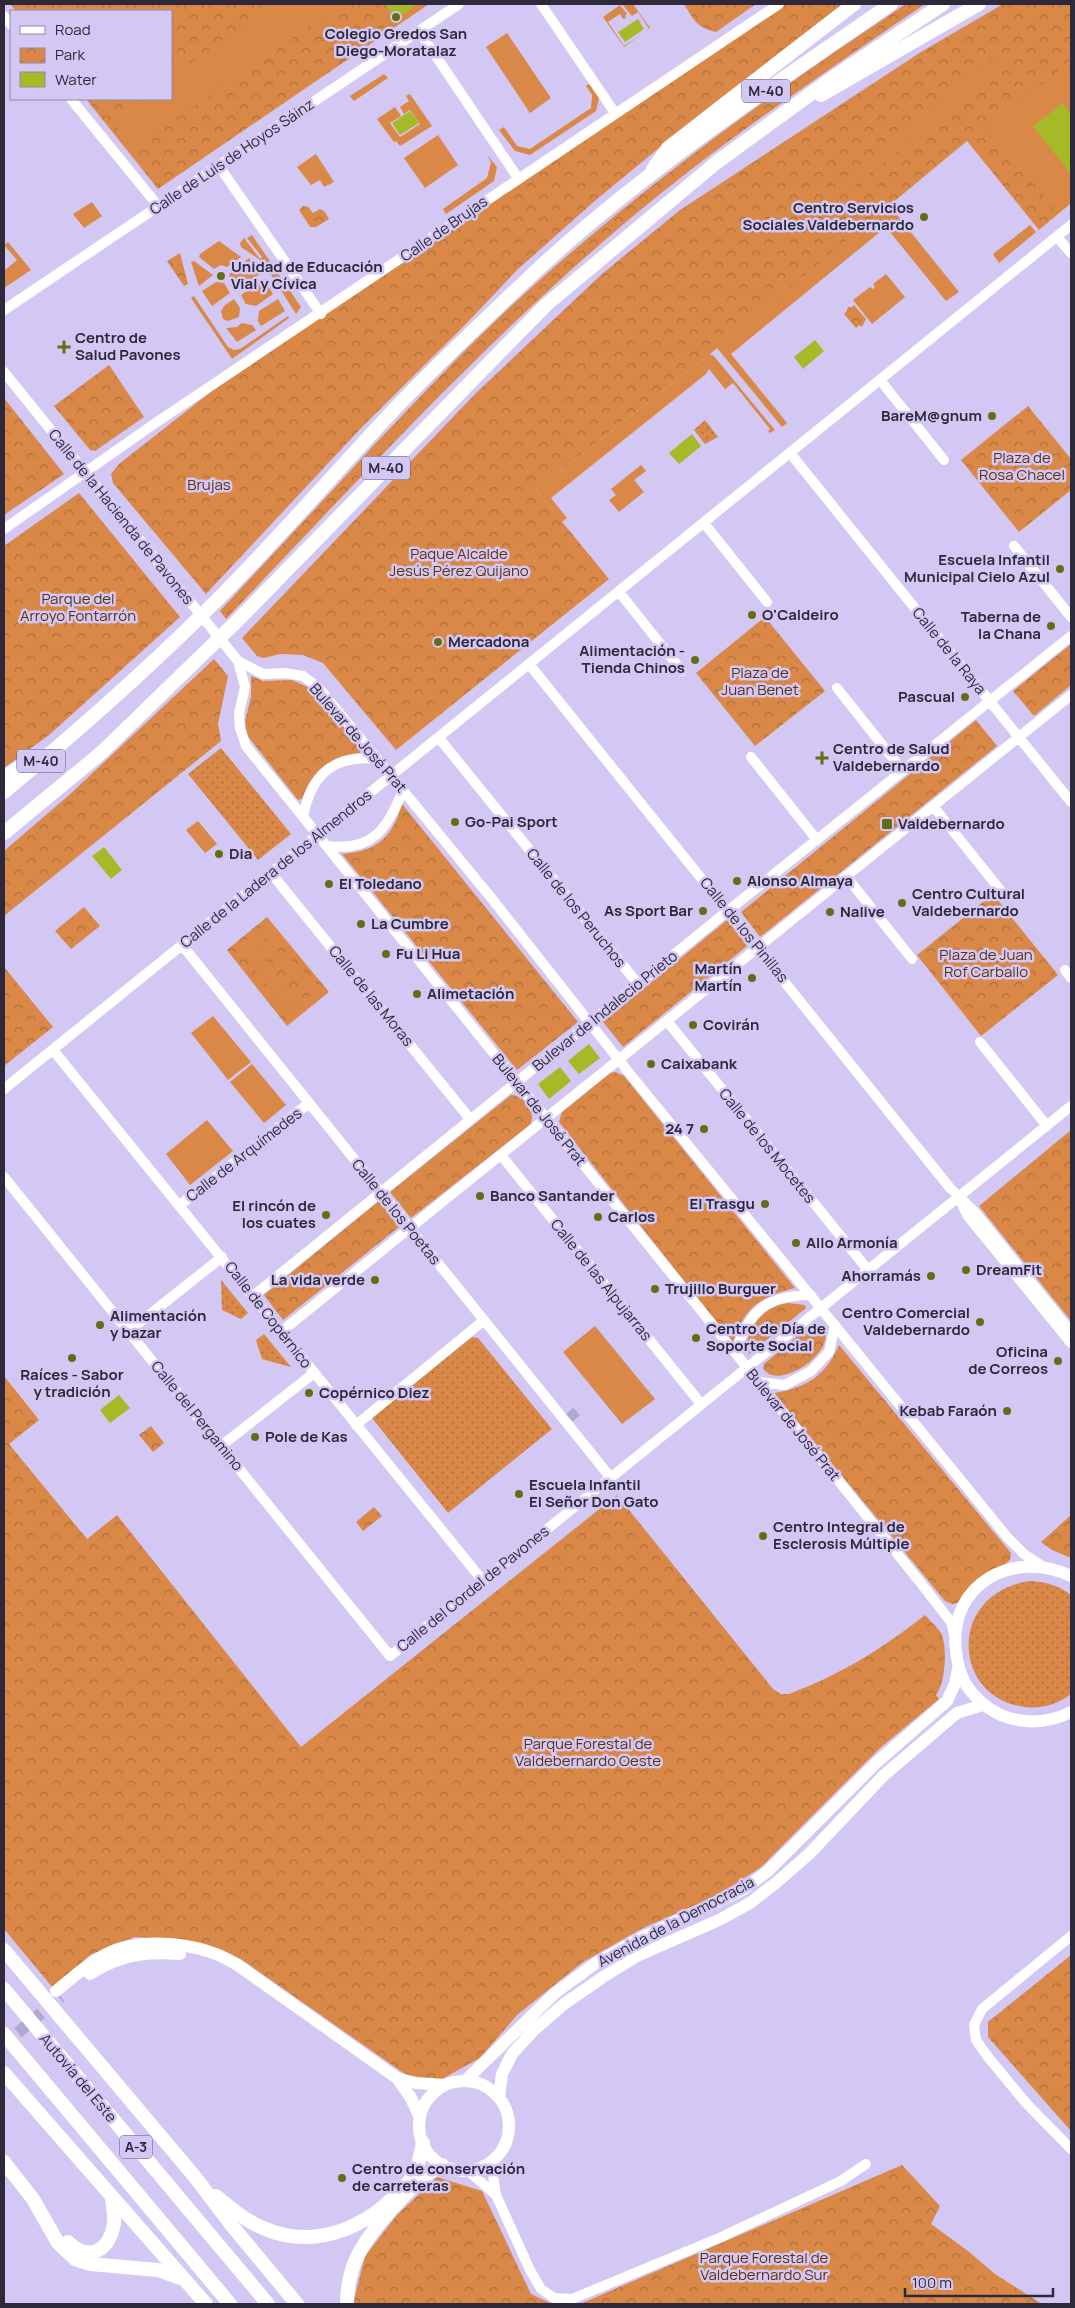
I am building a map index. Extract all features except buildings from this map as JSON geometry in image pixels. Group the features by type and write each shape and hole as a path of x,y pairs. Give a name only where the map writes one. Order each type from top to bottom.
{"highway":[{"path":"644,181 668,148 854,4"},
{"name":"M-40","path":"4,792 78,731 146,669 219,598 392,413 521,285 611,206 749,103 891,4"},
{"name":"M-40","path":"4,833 101,753 237,622 546,305 717,162 838,74 943,4"},
{"path":"766,126 979,4"},
{"path":"4,777 78,731"},
{"path":"4,1950 195,2177 233,2227 297,2304"},
{"name":"Autovía del Este","path":"4,1989 268,2304"},
{"name":"Autovía del Este","path":"4,2034 230,2304"},
{"path":"4,2073 112,2199 206,2304"},
{"path":"195,2177 241,2217 264,2229 284,2235 309,2238 351,2228 387,2204 414,2174 423,2143"},
{"path":"4,2151 16,2163 35,2189 64,2238 80,2251 89,2253 106,2245 114,2222 112,2199"},
{"path":"4,2162 33,2199 58,2242 75,2259 90,2264 158,2270 184,2280"},
{"path":"347,2304 351,2276 358,2255 369,2238 424,2175 442,2164"}],"main road":[{"path":"1069,1715 1043,1722 1022,1722 1002,1716 983,1705 968,1688 958,1669 954,1635 958,1618 966,1602 977,1588 991,1577 1007,1569 1024,1566 1042,1566 1071,1576"},
{"name":"Avenida de la Democracia","path":"466,2081 548,1999 596,1963 635,1941 736,1893 768,1871 876,1762 947,1701 955,1684 958,1669"},
{"name":"Avenida de la Democracia","path":"499,2098 502,2074 512,2054 534,2030 564,2004 602,1976 639,1955 720,1920 750,1903 778,1882 810,1853 883,1776 927,1738 957,1713 983,1705"},
{"path":"59,1994 99,1958 110,1952 156,1944 184,1946 211,1951 233,1962 397,2078 411,2098 420,2118"},
{"path":"397,2078 429,2086 466,2081 484,2086 499,2098 507,2114 509,2132 503,2149 491,2162 479,2168 454,2169 434,2158 423,2143 419,2129 420,2118 428,2099 444,2085"}],"street":[{"name":"Calle de Luis de Hoyos Sáinz","path":"4,311 459,4"},
{"path":"541,4 615,113"},
{"name":"Calle de Brujas","path":"4,529 154,424 321,314 518,178 779,4"},
{"path":"419,31 518,178"},
{"path":"72,100 159,207"},
{"path":"219,166 321,314"},
{"name":"Calle de la Ladera de los Almendros","path":"4,1089 1071,225"},
{"path":"1057,236 1071,253"},
{"name":"Calle de la Hacienda de Pavones","path":"4,372 238,661"},
{"path":"880,380 944,460"},
{"name":"Calle de la Raya","path":"790,453 1071,802"},
{"path":"704,523 767,602"},
{"path":"1014,546 1071,617"},
{"path":"619,592 682,671"},
{"name":"Bulevar de Indalecio Prieto","path":"253,1296 516,1081 1071,636"},
{"name":"Bulevar de José Prat","path":"238,661 263,674 285,673 303,676 318,687 1016,1547 1042,1566"},
{"name":"Bulevar de José Prat","path":"238,661 246,687 239,713 240,728 246,746 417,961 933,1598 951,1622 954,1635"},
{"name":"Calle de los Pinillas","path":"529,664 958,1197 974,1211 1071,1332"},
{"path":"837,688 904,771"},
{"path":"282,1332 1071,695"},
{"name":"Calle de los Peruchos","path":"439,738 638,984"},
{"path":"751,757 817,840"},
{"name":"Calle de la Ladera de los Almendros","path":"304,817 310,793 320,776 327,770 335,764 354,758 378,759"},
{"name":"Calle de la Ladera de los Almendros","path":"327,846 344,849 362,844 384,830 394,813 403,790"},
{"path":"933,806 1001,891"},
{"name":"Calle de las Moras","path":"271,873 470,1119"},
{"path":"846,876 912,959"},
{"name":"Calle de los Poetas","path":"182,945 483,1321 567,1420 610,1478"},
{"name":"Calle de los Mocetes","path":"667,1021 868,1270"},
{"path":"980,1042 1047,1126"},
{"name":"Calle de Copérnico","path":"53,1050 483,1581"},
{"name":"Calle de Arquímedes","path":"180,1205 308,1104"},
{"name":"Calle del Cordel de Pavones","path":"390,1656 1071,1106"},
{"name":"Calle de las Alpujarras","path":"500,1155 701,1404"},
{"name":"Calle del Pergamino","path":"4,1177 390,1656"},
{"name":"Calle de los Pinillas","path":"958,1197 967,1215 1071,1344"},
{"path":"129,1332 222,1257"},
{"path":"735,1352 742,1332 760,1308 774,1299 811,1294"},
{"path":"356,1425 483,1321"},
{"path":"759,1382 785,1385 811,1371 829,1352 835,1325"},
{"path":"221,1446 314,1373"},
{"path":"1071,1936 982,2009 974,2025 976,2040 988,2057 1026,2103 1071,2149"},
{"path":"491,2162 496,2195 530,2270 541,2288 554,2298 572,2299 727,2234 841,2181 866,2164"},
{"path":"466,2170 496,2195"}],"green space":[{"path":"10,4 429,4 158,189 87,100 172,100 172,10 15,10"},
{"path":"277,4 342,4 132,149 111,117 136,100 172,100 172,75"},
{"path":"622,4 633,4 650,28 638,12 632,16"},
{"path":"684,4 756,4 716,32 704,28 696,22"},
{"name":"Brujas","path":"784,4 843,4 704,111 597,199 517,270 465,325 363,426 206,594 113,483 111,474 119,464 212,391"},
{"path":"906,4 925,4 808,84 693,168 619,228 567,274 466,369 226,619 220,611 374,445 510,307 604,224 702,147 802,74"},
{"name":"Paque Alcalde Jesús Pérez Quijano","path":"1003,4 1071,4 1071,61 1043,84 1071,203 1039,230 967,141 710,354 536,490 609,579 396,750 323,663 303,655 280,654 264,658 257,656 242,638 476,393 602,274 680,210 921,52"},
{"path":"620,5 627,14 626,18 623,19 620,14 608,22 624,46 644,33 624,47 603,17"},
{"path":"507,33 551,98 530,113 486,47"},
{"path":"997,57 1005,68 847,191 841,180 945,97 963,80"},
{"path":"1071,61 1071,203 1059,213 986,127"},
{"path":"384,74 388,78 354,101 350,96"},
{"path":"591,82 600,94 596,111 530,155 515,151 499,130 504,127 517,146 530,149 591,108 592,95 586,86"},
{"path":"410,94 432,126 400,146 396,141 394,142 377,119 395,107 401,116 390,123 400,137 420,124 410,110 404,114 400,107 409,101 406,96"},
{"path":"438,135 458,165 425,188 404,158"},
{"path":"316,154 334,182 324,187 320,180 311,185 297,167"},
{"path":"487,155 497,167 494,181 446,214 443,209 487,178 491,162"},
{"path":"92,202 102,216 84,228 73,214"},
{"path":"889,205 959,292 946,301 886,227 731,354 787,423 782,427 717,348"},
{"path":"303,206 308,207 313,213 320,209 325,212 329,219 316,227 310,227 299,210"},
{"path":"1030,225 1036,232 999,263 993,254"},
{"path":"252,235 301,307 296,314 263,262 241,247 240,243 244,238 260,259 262,257 247,238"},
{"path":"219,241 241,257 227,267 221,265 214,269 199,257 200,254"},
{"path":"8,242 31,270 4,288 4,271 17,260 4,245"},
{"path":"180,253 188,284 184,286 167,261"},
{"path":"249,258 260,274 236,289 229,279 230,273"},
{"path":"194,261 213,275 199,286 191,262"},
{"path":"886,274 905,297 872,324 853,300 870,287 873,289 875,287 873,284"},
{"path":"264,279 273,294 256,306 246,304 241,295"},
{"path":"216,282 224,283 230,293 212,306 202,291"},
{"path":"194,296 228,347 234,350 240,349 288,316 289,318 232,359 191,298"},
{"path":"234,299 240,308 239,317 228,321 223,319 221,311 225,305"},
{"path":"278,299 285,311 261,326 258,321 259,311"},
{"path":"854,305 866,319 862,327 859,325 856,328 844,314 848,307"},
{"path":"242,323 252,325 256,330 237,342 226,328 237,327"},
{"path":"710,354 713,355 775,430 770,433 768,431 770,429 733,383 725,389 709,369 706,374 551,498 567,518 562,522 536,490"},
{"path":"109,365 144,417 95,451 90,450 54,406"},
{"path":"4,398 64,474 4,515"},
{"name":"Plaza de Rosa Chacel","path":"1028,406 1071,459 1071,490 1019,532 961,460"},
{"path":"705,420 718,437 705,444 694,430"},
{"path":"641,465 646,471 634,480 644,492 619,512 609,500 616,495 611,489"},
{"name":"Parque del Arroyo Fontarrón","path":"79,493 180,617 49,735 4,768 4,546"},
{"name":"Plaza de Juan Benet","path":"765,617 825,691 755,746 696,673"},
{"path":"1071,644 1071,685 1034,716 1013,691"},
{"path":"214,659 228,676 218,724 221,741 4,916 4,851 68,796"},
{"path":"251,676 263,681 292,680 314,690 361,749 360,753 340,757 323,767 316,773 302,799 298,800 247,735 245,721 251,697"},
{"path":"976,720 997,746 760,937 741,912"},
{"path":"221,748 291,834 258,860 188,774"},
{"path":"402,804 578,1022 517,1070 342,854 365,850 381,841 393,826"},
{"path":"198,821 217,844 205,853 186,830"},
{"name":"Plaza de Juan Rof Carballo","path":"993,894 1058,975 981,1036 917,955"},
{"path":"84,907 100,926 71,949 55,931"},
{"path":"267,917 329,992 287,1026 227,950"},
{"path":"727,920 747,946 623,1047 603,1022"},
{"path":"267,922 280,938 276,942 279,946 275,949 258,930"},
{"path":"257,930 266,942 260,951 267,959 254,968 238,946"},
{"path":"267,960 276,971 272,975 283,988 274,994 255,969"},
{"path":"291,960 307,975 306,978 309,982 313,980 323,991 294,1014 288,1007 285,1008 276,996 283,990 295,1005 312,995 299,985 284,967"},
{"path":"4,967 53,1027 4,1066"},
{"path":"213,1016 251,1062 228,1080 191,1033"},
{"path":"252,1064 286,1105 264,1123 230,1082"},
{"path":"615,1072 624,1076 795,1288 772,1295 755,1306 742,1321 733,1343 559,1122 562,1112 610,1073"},
{"path":"511,1095 525,1101 532,1115 530,1125 411,1218 390,1192"},
{"path":"207,1120 233,1151 190,1185 166,1154"},
{"path":"1071,1130 1071,1321 979,1206"},
{"path":"379,1201 399,1227 283,1320 264,1295"},
{"path":"221,1280 248,1313 241,1319 222,1310"},
{"path":"788,1303 805,1305 806,1308 749,1354 746,1350 747,1341 754,1325 772,1308"},
{"path":"814,1322 824,1330 825,1341 819,1352 809,1362 783,1375 771,1375 763,1368 764,1364"},
{"path":"595,1326 655,1399 622,1424 563,1352"},
{"path":"264,1334 291,1367 262,1359 256,1340"},
{"path":"472,1337 478,1338 552,1429 448,1513 372,1418"},
{"path":"839,1345 1011,1553 1010,1560 957,1603 952,1604 945,1601 774,1393 806,1384 828,1364"},
{"name":"Parque Forestal de Valdebernardo Oeste","path":"4,1376 39,1420 9,1444 87,1539 117,1515 301,1747 617,1495 773,1689 781,1694 789,1694 843,1670 877,1650 925,1615 941,1633 943,1639 945,1656 942,1683 936,1695 939,1699 880,1748 760,1868 716,1896 643,1928 583,1962 517,2015 480,2058 440,2080 409,2077 241,1959 197,1942 135,1937 90,1955 53,1988 4,1929"},
{"path":"151,1426 164,1443 153,1452 139,1435"},
{"path":"374,1507 382,1516 363,1531 356,1522"},
{"path":"1071,1515 1071,1558 1052,1550 1041,1542"},
{"path":"1030,1581 1052,1585 1071,1595 1071,1694 1061,1701 1038,1707 1025,1707 1001,1699 983,1685 972,1666 969,1645 972,1624 984,1604 1003,1589"},
{"path":"1071,1955 1071,2131 988,2037 988,2022"},
{"name":"Parque Forestal de Valdebernardo Sur","path":"902,2165 940,2206 931,2224 968,2251 995,2274 1042,2304 580,2304"},
{"path":"437,2177 482,2191 531,2294 552,2304 353,2304 365,2256 397,2215"}],"water":[{"path":"385,4 418,4 395,20"},
{"path":"638,19 644,29 625,42 618,32"},
{"path":"1063,103 1071,114 1071,174 1033,126"},
{"path":"410,111 419,123 400,135 392,123"},
{"path":"815,340 824,351 803,369 794,357"},
{"path":"692,434 701,446 679,464 669,453"},
{"path":"104,847 122,870 111,879 92,856"},
{"path":"589,1044 600,1058 579,1074 568,1061"},
{"path":"560,1067 571,1081 549,1099 538,1084"},
{"path":"119,1395 130,1408 110,1423 100,1410"}],"tunnel":[{"path":"569,1418 577,1411"},
{"path":"4,2044 61,1997"}],"place":[{"name":"Colegio Gredos San Diego-Moratalaz","path":"396,17"},
{"name":"Centro Servicios Sociales Valdebernardo","path":"924,217"},
{"name":"Unidad de Educación Vial y Cívica","path":"221,276"},
{"name":"Centro de Salud Pavones","path":"64,347"},
{"name":"BareM@gnum","path":"992,416"},
{"name":"Escuela Infantil Municipal Cielo Azul","path":"1060,569"},
{"name":"O'Caldeiro","path":"752,615"},
{"name":"Taberna de la Chana","path":"1051,626"},
{"name":"Mercadona","path":"438,642"},
{"name":"Alimentación - Tienda Chinos","path":"695,660"},
{"name":"Pascual","path":"965,697"},
{"name":"Centro de Salud Valdebernardo","path":"822,758"},
{"name":"Go-Pai Sport","path":"455,822"},
{"name":"Valdebernardo","path":"887,824"},
{"name":"Dia","path":"219,854"},
{"name":"Alonso Almaya","path":"737,881"},
{"name":"El Toledano","path":"329,884"},
{"name":"Centro Cultural Valdebernardo","path":"902,903"},
{"name":"As Sport Bar","path":"703,911"},
{"name":"Nalive","path":"830,912"},
{"name":"La Cumbre","path":"361,924"},
{"name":"Fu Li Hua","path":"386,954"},
{"name":"Martín Martín","path":"752,978"},
{"name":"Alimetación","path":"417,994"},
{"name":"Covirán","path":"693,1025"},
{"name":"Caixabank","path":"651,1064"},
{"name":"24 7","path":"704,1129"},
{"name":"Banco Santander","path":"480,1196"},
{"name":"El Trasgu","path":"765,1204"},
{"name":"El rincón de los cuates","path":"326,1215"},
{"name":"Carlos","path":"598,1217"},
{"name":"Allo Armonía","path":"796,1243"},
{"name":"DreamFit","path":"966,1270"},
{"name":"Ahorramás","path":"931,1276"},
{"name":"La vida verde","path":"375,1280"},
{"name":"Trujillo Burguer","path":"655,1289"},
{"name":"Centro Comercial Valdebernardo","path":"980,1322"},
{"name":"Alimentación y bazar","path":"100,1325"},
{"name":"Centro de Día de Soporte Social","path":"696,1338"},
{"name":"Raíces - Sabor y tradición","path":"72,1358"},
{"name":"Oficina de Correos","path":"1058,1361"},
{"name":"Copérnico Diez","path":"309,1393"},
{"name":"Kebab Faraón","path":"1007,1411"},
{"name":"Pole de Kas","path":"255,1437"},
{"name":"Escuela Infantil El Señor Don Gato","path":"519,1494"},
{"name":"Centro Integral de Esclerosis Múltiple","path":"763,1536"},
{"name":"Centro de conservación de carreteras","path":"342,2178"}]}
